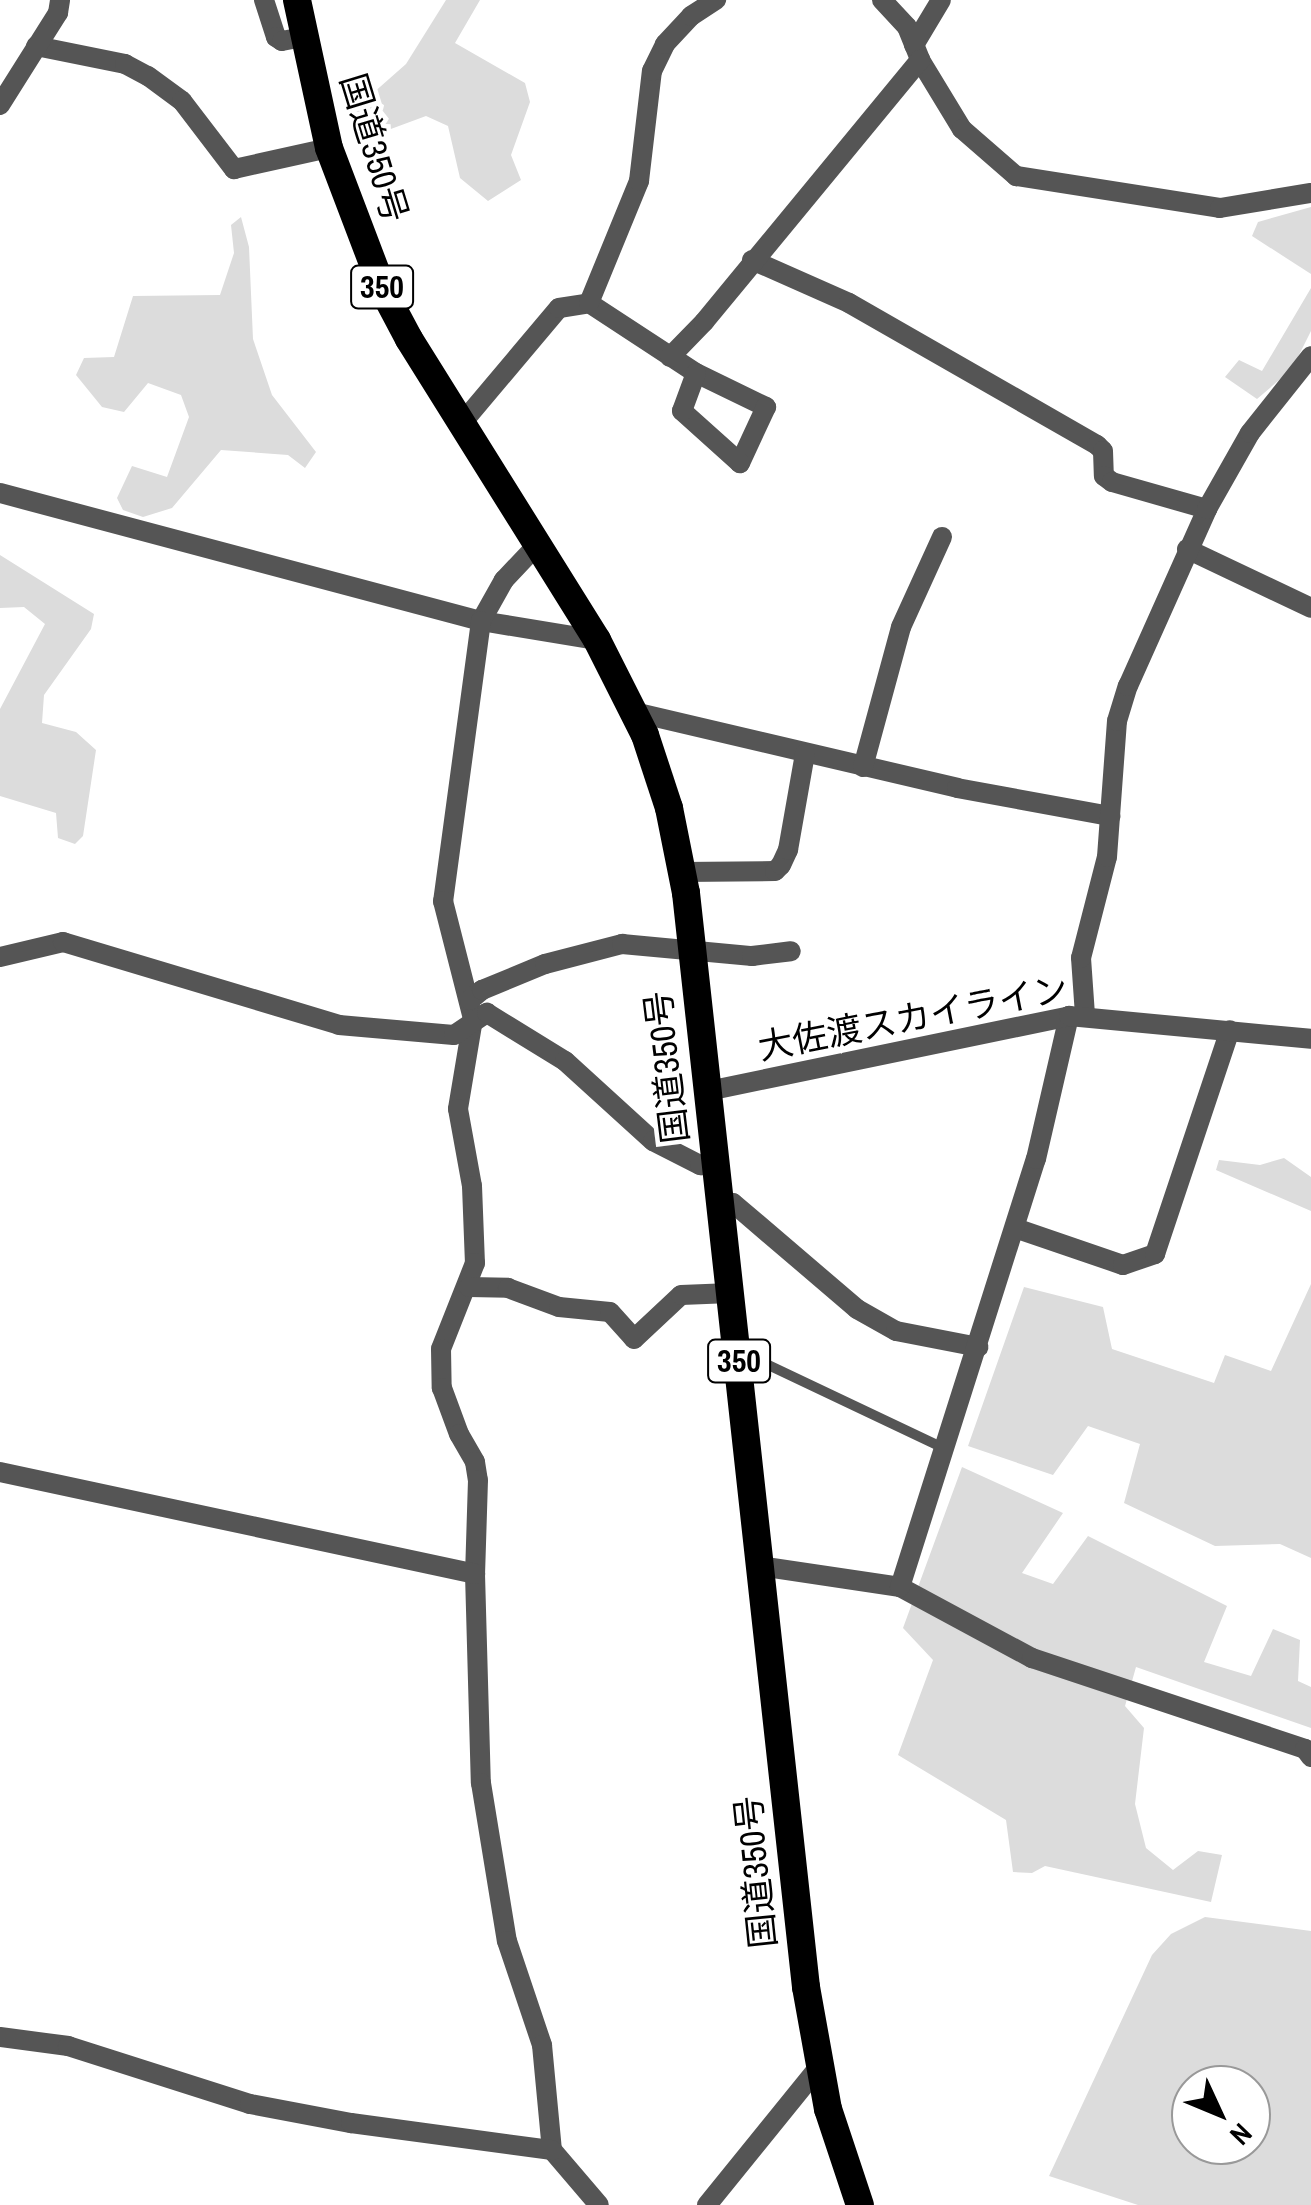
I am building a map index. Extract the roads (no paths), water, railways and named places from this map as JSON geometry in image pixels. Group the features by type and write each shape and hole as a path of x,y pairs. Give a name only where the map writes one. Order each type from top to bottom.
{"highway":[{"name":"国道350号","path":"297,0 329,148 383,290 597,640 634,712 670,808 683,872 818,2068 860,2205"}],"street":[{"path":"0,106 58,13 60,0"},
{"path":"264,0 276,37 282,41 303,37"},
{"path":"589,303 639,182 652,72 665,44 691,16 716,0"},
{"path":"882,0 907,27 917,52 962,129 1016,176 1220,208 1311,193"},
{"path":"670,357 917,52 941,0"},
{"path":"36,46 124,64 148,76 182,101 234,169 329,148"},
{"path":"752,260 849,303 1097,445 1103,451 1104,476 1112,482 1207,510"},
{"path":"462,423 558,308 589,303 696,374 766,406 740,462 682,410 696,374"},
{"path":"900,1587 947,1450 1077,1016 1081,958 1107,857 1118,722 1128,686 1207,510 1250,434 1311,356"},
{"path":"0,493 481,621 597,640"},
{"path":"863,766 902,627 942,537"},
{"path":"538,544 504,580 481,621 443,901 472,1010 458,1109 473,1205 476,1263 469,1288 451,1318 442,1349 442,1388 459,1434 475,1462 478,1480 475,1574 481,1783 514,1973 542,2045 552,2150 599,2205"},
{"path":"1187,549 1311,608"},
{"path":"634,712 805,754 1110,816"},
{"path":"683,872 774,871 788,850 805,754"},
{"path":"0,957 63,942 339,1025 454,1035 482,990 545,964 622,944 752,956 790,952"},
{"path":"472,1010 487,1013 565,1061 653,1141 700,1166 716,1166"},
{"name":"大佐渡スカイライン","path":"708,1091 1077,1016 1311,1039"},
{"path":"1015,1228 1123,1265 1154,1254 1230,1030"},
{"path":"720,1201 733,1204 857,1309 896,1331 978,1346"},
{"path":"469,1288 508,1288 559,1307 610,1312 634,1339 681,1295 732,1293"},
{"path":"0,1472 475,1574"},
{"path":"760,1566 900,1587 1032,1658 1305,1749 1311,1757"},
{"path":"0,2037 68,2046 250,2104 350,2124 552,2150"},
{"path":"707,2205 818,2068"}],"lane":[{"path":"738,1351 947,1450"}]}
